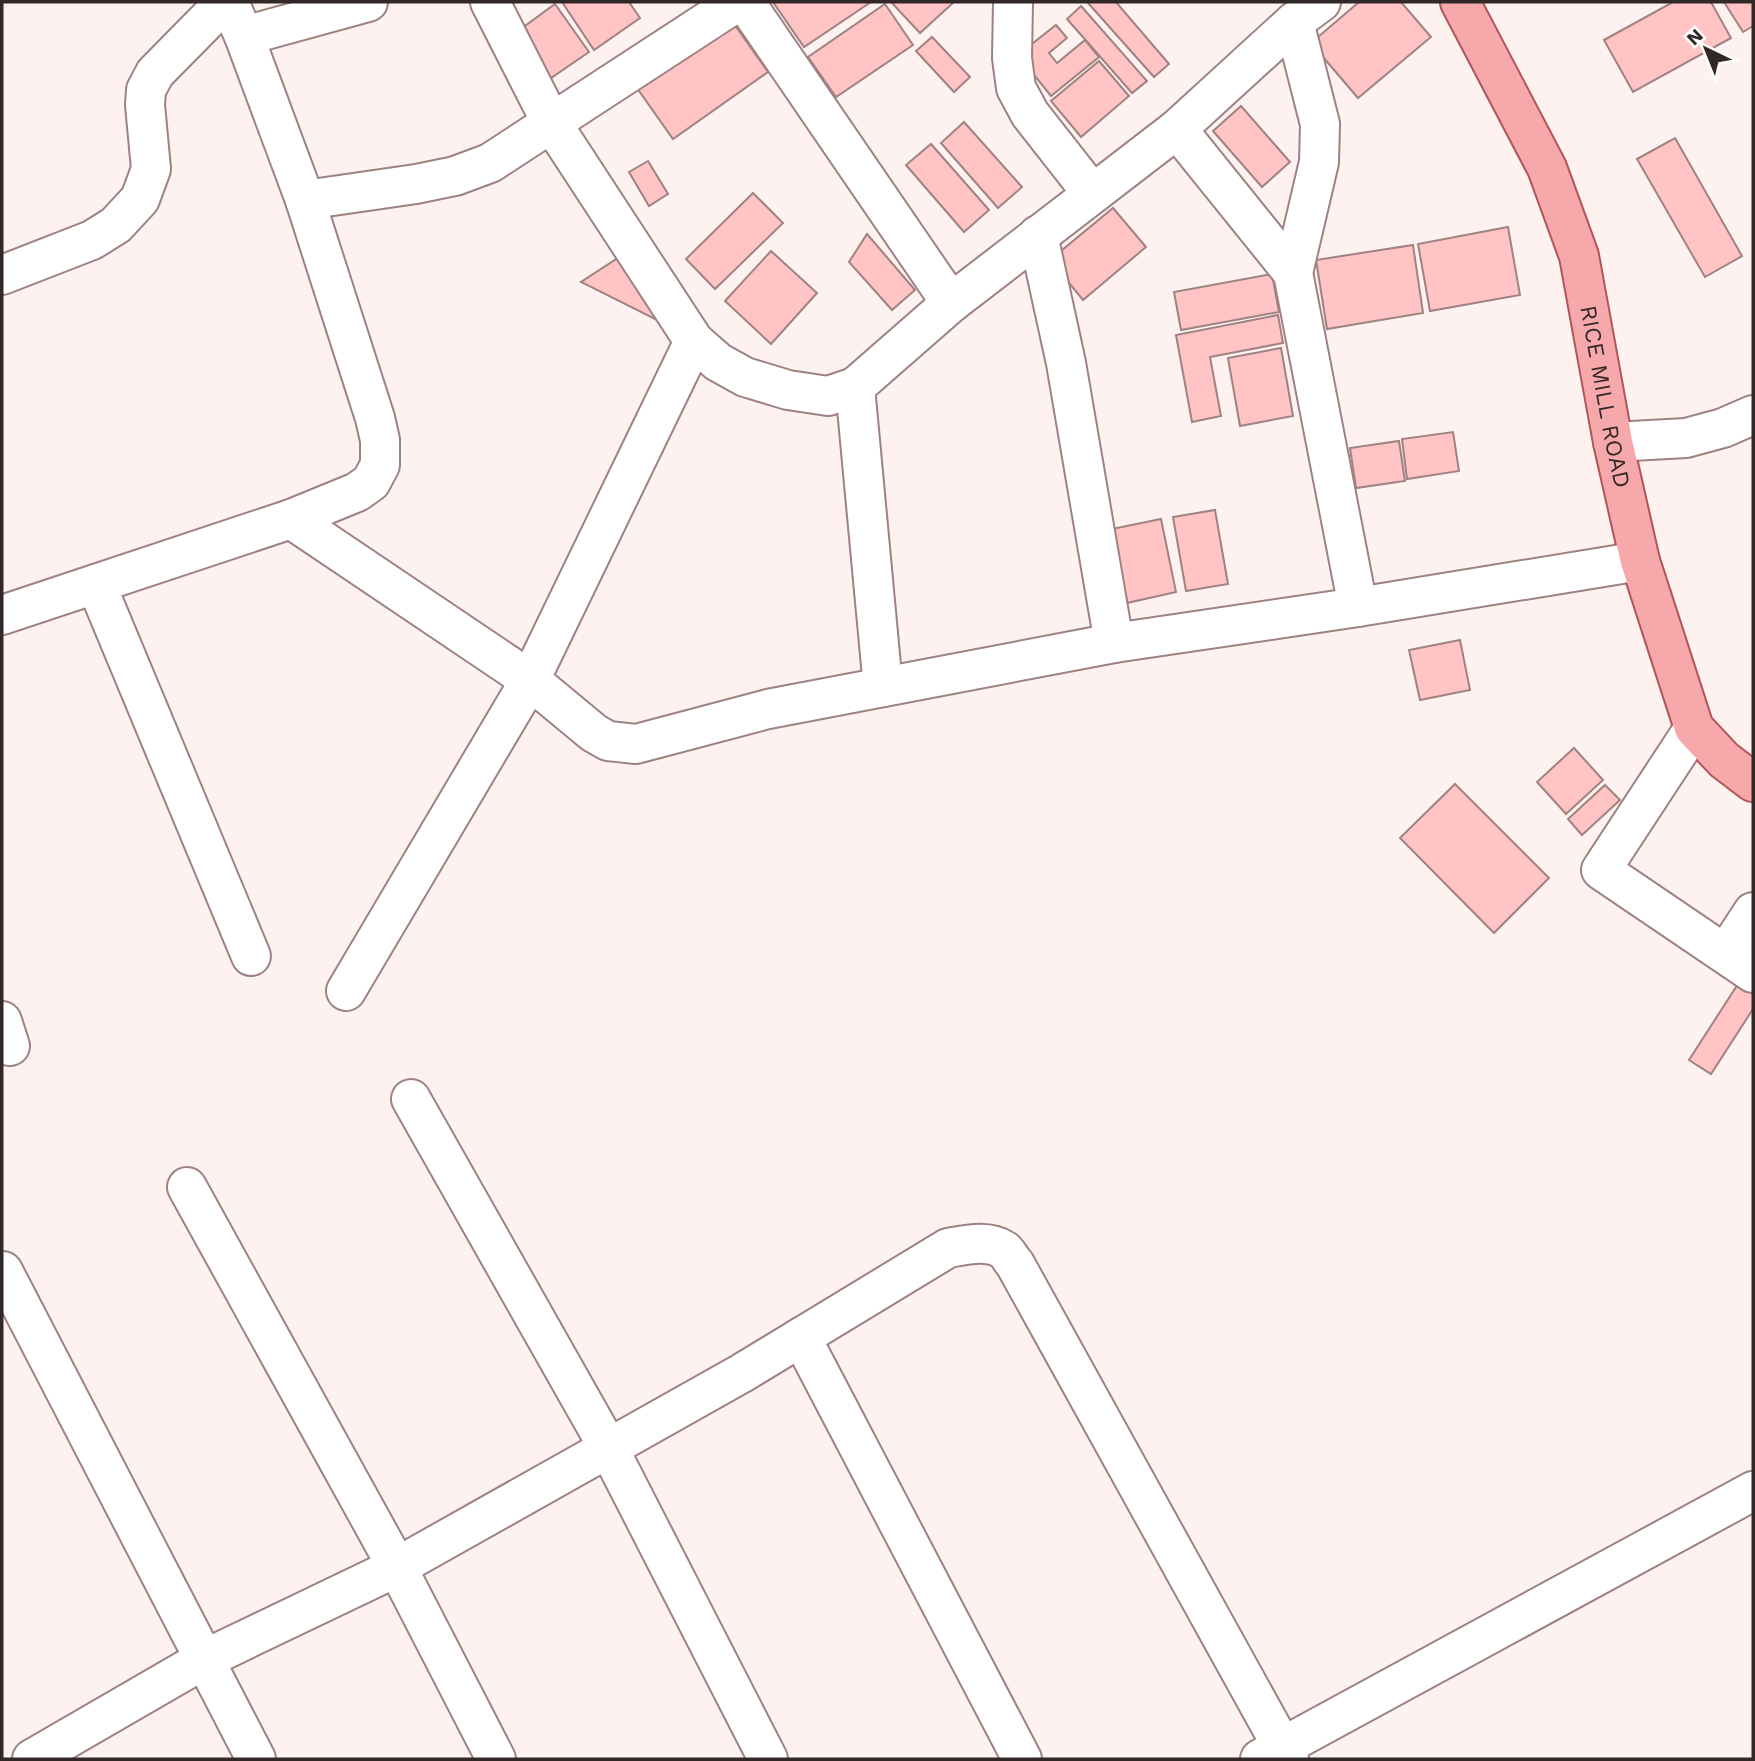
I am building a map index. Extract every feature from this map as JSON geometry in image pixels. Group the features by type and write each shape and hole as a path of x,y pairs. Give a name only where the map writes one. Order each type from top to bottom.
{"main road":[{"name":"RICE MILL ROAD","path":"1460,2 1547,167 1579,256 1613,442 1640,561 1693,728 1724,760 1753,782"}],"street":[{"path":"2,275 92,240 116,225 140,199 151,169 146,90 155,74 233,13 368,2"},
{"path":"490,2 551,122 694,341 718,362 745,377 788,390 828,396 855,387 951,303 1177,129 1308,12"},
{"path":"305,200 416,184 455,176 490,163 737,2"},
{"path":"745,2 951,303"},
{"path":"1013,2 1012,58 1016,88 1030,114 1092,193"},
{"path":"1308,12 1320,124 1319,162 1293,273 1358,607"},
{"path":"2,615 291,519 357,492 371,482 380,465 380,440 375,418 305,200 233,13"},
{"path":"1177,129 1293,273"},
{"path":"1038,234 1066,363 1114,643"},
{"path":"346,991 530,680 694,341"},
{"path":"855,387 883,687"},
{"path":"1613,442 1686,438 1723,428 1753,415"},
{"path":"291,519 530,680 594,733 608,741 636,744 768,709 1114,643 1640,561"},
{"path":"96,584 251,956"},
{"path":"1693,728 1601,870 1740,963 1753,912"},
{"path":"411,1099 607,1447 768,1759"},
{"path":"187,1187 397,1567 496,1759"},
{"path":"32,1759 203,1660 397,1567 742,1373 948,1248 974,1243 1004,1250 1014,1264 1277,1755 1753,1491"},
{"path":"3,1271 256,1759"},
{"path":"801,1337 1022,1759"}],"building":[{"path":"562,2 629,2 640,18 594,50"},
{"path":"773,2 871,2 804,47"},
{"path":"891,2 954,2 920,33"},
{"path":"1116,2 1169,64 1154,77 1088,3"},
{"path":"1359,2 1401,2 1431,37 1358,98 1311,43"},
{"path":"1673,2 1711,2 1731,38 1633,92 1604,40"},
{"path":"1724,2 1753,2 1753,26 1743,32"},
{"path":"555,4 589,52 551,78 518,31"},
{"path":"885,4 913,45 836,97 808,57"},
{"path":"1081,6 1147,81 1132,93 1067,19"},
{"path":"727,14 768,72 673,139 632,81"},
{"path":"1056,25 1067,38 1049,53 1057,63 1085,40 1099,57 1051,96 1018,55"},
{"path":"932,37 970,77 954,92 916,51"},
{"path":"1099,61 1129,96 1081,137 1051,101"},
{"path":"1241,106 1290,162 1262,187 1213,131"},
{"path":"964,122 1022,187 998,208 941,143"},
{"path":"1675,138 1742,256 1705,277 1637,159"},
{"path":"931,144 989,210 964,232 906,165"},
{"path":"648,161 668,194 649,206 629,172"},
{"path":"753,193 783,223 715,289 686,259"},
{"path":"1113,208 1146,247 1083,300 1050,260"},
{"path":"1508,227 1520,295 1430,311 1418,244"},
{"path":"867,234 915,290 892,310 849,262"},
{"path":"1413,245 1423,313 1327,329 1316,260"},
{"path":"771,251 817,293 771,344 725,301"},
{"path":"627,252 677,330 581,282"},
{"path":"1272,274 1279,312 1181,330 1174,292"},
{"path":"1278,315 1283,343 1210,357 1221,416 1192,422 1176,335"},
{"path":"1281,348 1293,416 1240,426 1228,358"},
{"path":"1453,432 1459,471 1407,479 1402,439"},
{"path":"1399,441 1405,481 1356,488 1350,448"},
{"path":"1215,510 1228,584 1186,591 1173,517"},
{"path":"1161,519 1176,592 1127,603 1112,529"},
{"path":"1460,640 1470,690 1420,700 1409,650"},
{"path":"1574,748 1603,780 1566,814 1537,782"},
{"path":"1455,784 1549,878 1494,933 1400,838"},
{"path":"1605,785 1620,800 1582,835 1568,819"},
{"path":"1738,984 1753,994 1753,1009 1711,1074 1689,1060"}]}
